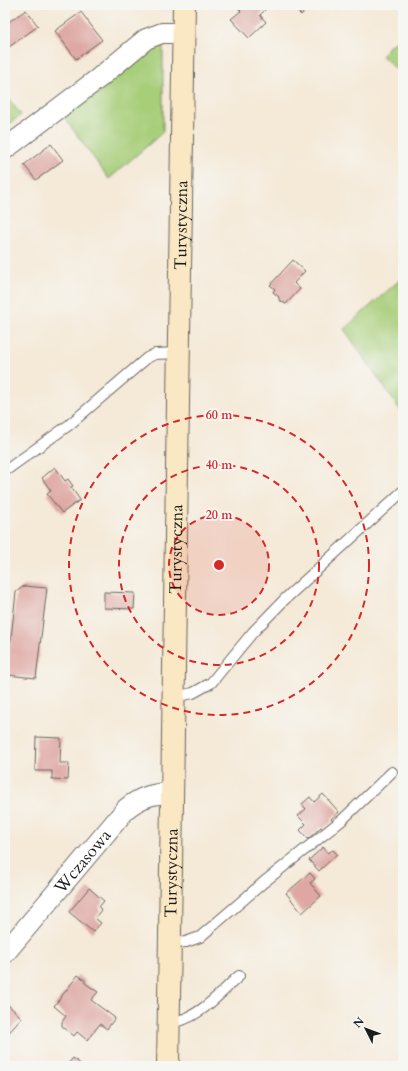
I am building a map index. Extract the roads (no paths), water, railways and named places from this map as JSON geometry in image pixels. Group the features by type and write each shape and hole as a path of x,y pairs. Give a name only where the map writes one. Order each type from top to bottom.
{"main road":[{"name":"Turystyczna","path":"168,1066 184,5"}],"street":[{"path":"5,149 104,74 146,39 162,33 184,33"},
{"name":"Wczasowa","path":"5,953 128,808 148,795 157,793 173,793"}],"lane":[{"path":"5,471 69,425 147,358 155,354 179,353"},
{"path":"174,696 193,693 211,683 253,632 285,599 403,491"},
{"path":"170,943 186,942 200,937 264,882 342,820 392,772"},
{"path":"169,1022 177,1022 193,1015 239,976"}]}
